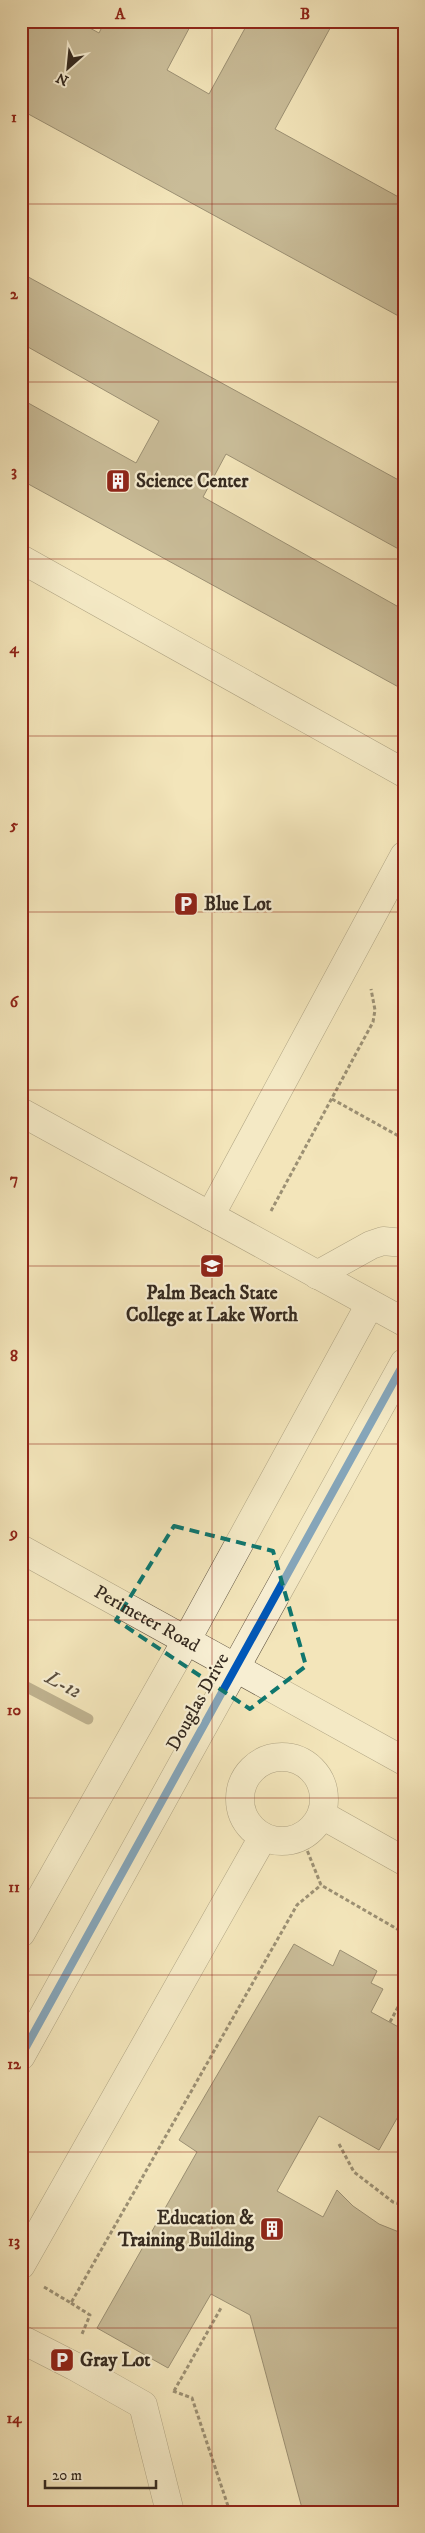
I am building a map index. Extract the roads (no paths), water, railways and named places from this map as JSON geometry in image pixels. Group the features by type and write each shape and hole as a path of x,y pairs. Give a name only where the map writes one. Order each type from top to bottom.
{"street":[{"path":"21,559 404,773"},
{"path":"210,1216 404,856"},
{"path":"21,1112 404,1322"},
{"path":"317,1276 371,1245 383,1241 404,1243"},
{"path":"21,1933 186,1641 370,1304"},
{"name":"Douglas Drive","path":"21,2056 404,1363"},
{"name":"Perimeter Road","path":"21,1549 404,1762"},
{"path":"273,1758 294,1759 307,1765 317,1775 323,1787 325,1801 322,1815 310,1832 302,1837 288,1841 275,1841 263,1837 252,1828 244,1817 240,1803 241,1790 246,1777 256,1767 273,1758"},
{"path":"322,1815 404,1861"},
{"path":"30,2274 263,1837"},
{"path":"21,2339 143,2405 170,2512"}],"waterway":[{"name":"L-12","path":"21,1684 88,1719"}],"place":[{"name":"Science Center","path":"118,481"},
{"name":"Blue Lot","path":"186,904"},
{"name":"Palm Beach State College at Lake Worth","path":"212,1266"},
{"name":"Education & Training Building","path":"272,2229"},
{"name":"Gray Lot","path":"62,2360"}]}
